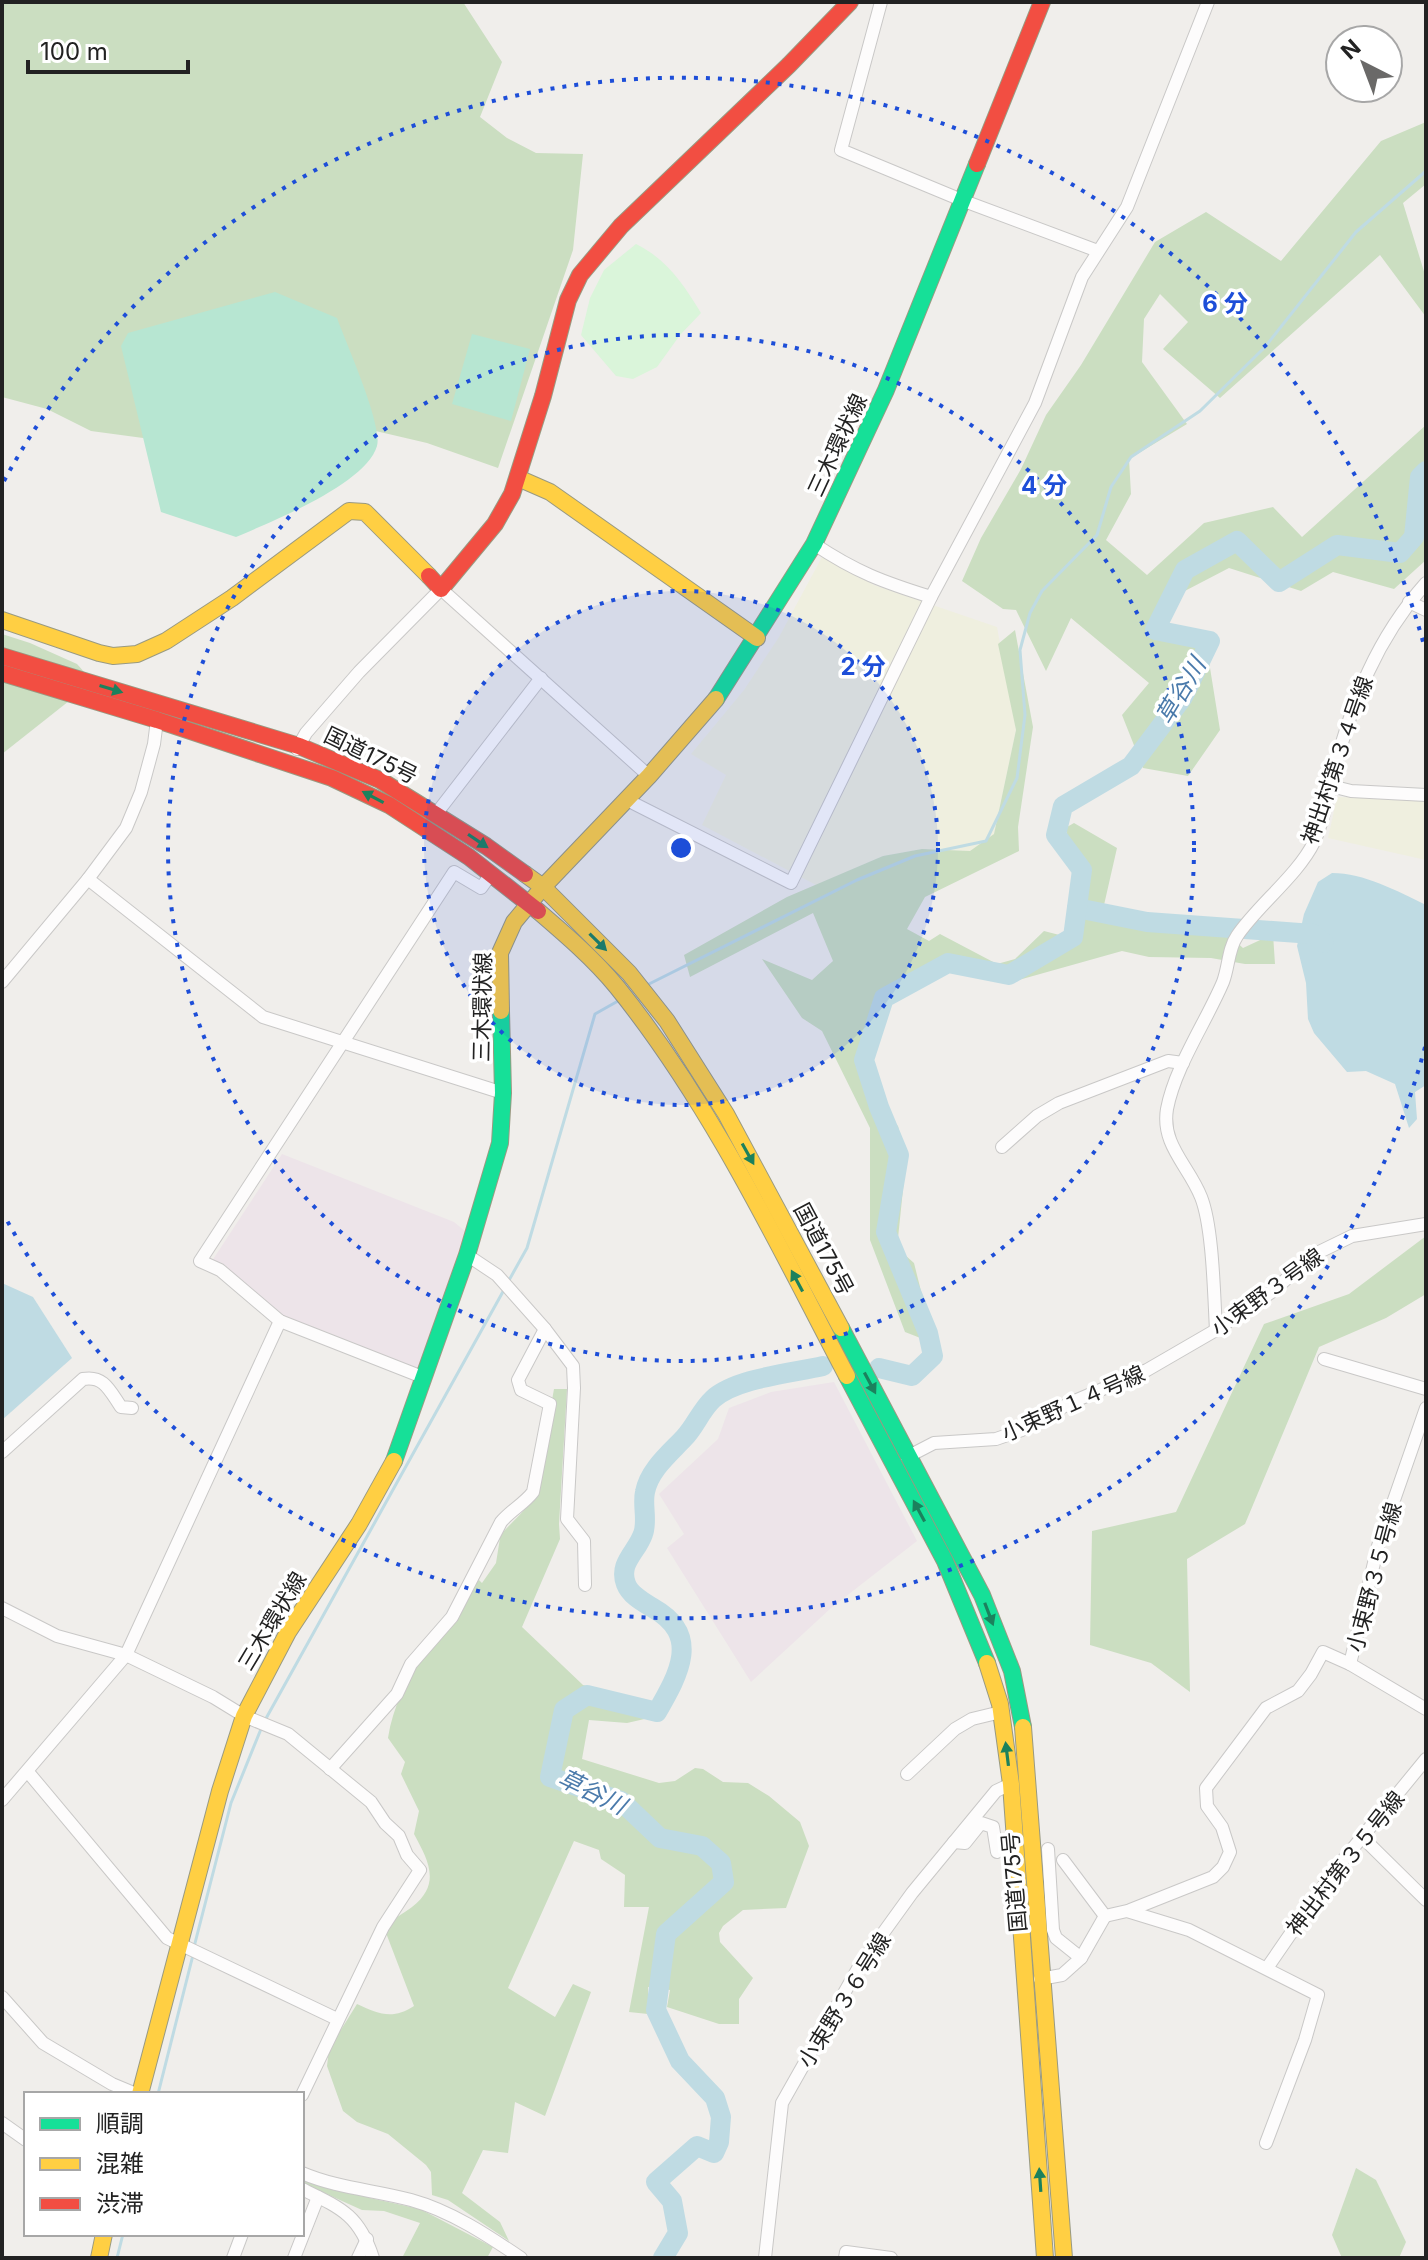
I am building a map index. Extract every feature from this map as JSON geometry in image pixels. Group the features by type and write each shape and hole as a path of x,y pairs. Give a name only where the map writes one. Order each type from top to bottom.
{"main road":[{"path":"2,620 115,657 136,655 181,635 349,511 365,512 441,589 495,524 518,478 568,300 580,275 621,226 850,2"},
{"name":"三木環状線","path":"139,2092 220,1791 244,1716 288,1632 359,1524 397,1455 467,1255 500,1143 503,1093 500,953 514,922 543,887 713,704 814,544 886,390 1042,2"},
{"path":"518,478 550,492 757,638"},
{"path":"2,653 33,674"},
{"path":"2,676 33,674"},
{"name":"国道175号","path":"33,674 299,746 380,780 543,887 629,973 676,1034 726,1114 982,1595 1016,1686 1023,1726 1064,2258"},
{"name":"国道175号","path":"33,674 157,720 332,778 389,805 491,874 575,943 616,986 685,1079 748,1189 893,1463 959,1590 981,1644 1001,1712 1011,1784 1045,2258"},
{"path":"99,2258 104,2236"}],"street":[{"path":"881,2 841,150 964,201 1098,251"},
{"path":"627,800 791,883 931,597 1035,403 1082,277 1127,207 1208,2"},
{"path":"814,544 874,580 931,597"},
{"name":"神出村第３４号線","path":"1216,1330 1207,1223 1202,1199 1166,1136 1167,1109 1183,1063 1210,1012 1229,966 1231,947 1313,843 1356,703 1374,656 1409,602 1426,583"},
{"path":"291,764 306,733 359,672 441,589 649,776"},
{"path":"1409,602 1426,610"},
{"path":"436,814 541,678"},
{"path":"2,982 126,828 141,792 157,720"},
{"path":"1331,786 1351,791 1426,795"},
{"path":"425,1378 280,1321 220,1270 200,1261 454,872 481,888 491,874"},
{"path":"88,879 263,1017 503,1093"},
{"path":"1002,1147 1037,1116 1059,1103 1168,1061 1183,1063"},
{"name":"小束野３号線","path":"1160,1363 1273,1291 1313,1255 1352,1236 1426,1224"},
{"path":"467,1255 497,1275 573,1366 567,1519 584,1541 585,1585"},
{"path":"2,1800 126,1655 280,1321"},
{"path":"330,1769 397,1694 411,1664 452,1617 501,1522 533,1492 550,1404 521,1390 518,1380 545,1329"},
{"path":"1324,1359 1426,1389"},
{"name":"小束野１４号線","path":"893,1463 934,1443 996,1439 1022,1430 1070,1403 1160,1363"},
{"path":"2,1452 83,1379 93,1377 104,1382 121,1407 132,1408"},
{"name":"小束野３５号線","path":"1426,1408 1378,1546 1350,1664 1426,1709"},
{"path":"2,1608 57,1636 126,1655 213,1697 244,1716 288,1734 371,1802 385,1823 399,1836 407,1855 420,1870 383,1927 303,2092"},
{"path":"1024,1979 1062,1975 1081,1958 1105,1916 1127,1911 1213,1877 1223,1867 1230,1852 1222,1827 1207,1806 1206,1788 1266,1708 1298,1691 1323,1652 1350,1664"},
{"path":"907,1774 955,1729 972,1719 1001,1712"},
{"name":"神出村第３５号線","path":"1267,1968 1331,1875 1426,1759"},
{"path":"28,1772 167,1938 337,2019"},
{"name":"小束野３６号線","path":"765,2258 782,2103 860,1965 912,1893 996,1791 1011,1784"},
{"path":"954,1842 965,1843 981,1823 993,1827 997,1852"},
{"path":"1363,1838 1426,1900"},
{"path":"1048,1849 1053,1930 1056,1938 1081,1958"},
{"path":"1063,1860 1105,1916"},
{"path":"1127,1911 1189,1930 1318,1995 1305,2040 1266,2143"},
{"path":"2,1997 43,2043 112,2084 133,2092"},
{"path":"2,2123 24,2139"},
{"path":"304,2174 328,2184 413,2200 472,2226 521,2258"},
{"path":"304,2190 338,2206 363,2229 373,2258"},
{"path":"304,2233 318,2197"},
{"path":"233,2258 241,2236"},
{"path":"294,2258 303,2236"},
{"path":"358,2258 367,2239"},
{"path":"845,2258 846,2252 891,2258"}],"shaded area":[{"path":"282,1154 454,1222 465,1231 419,1370 293,1324 210,1264"},
{"path":"834,1382 917,1541 831,1608 751,1682 667,1548 684,1534 659,1494 718,1439 729,1408 771,1392"}],"green space":[{"path":"2,2 463,2 502,62 480,117 507,138 536,153 583,154 573,250 498,468 427,443 350,425 225,449 91,431 47,409 2,397"},
{"path":"1426,122 1426,184 1403,203 1426,278 1426,317 1380,255 1220,398 1163,349 1188,322 1160,294 1144,319 1142,362 1187,424 1129,459 1131,494 1106,540 1147,575 1204,523 1273,507 1302,537 1426,425 1426,560 1394,589 1333,572 1301,591 1229,568 1179,594 1155,638 1206,643 1220,730 1188,776 1143,768 1122,715 1149,683 1071,618 1046,671 1016,610 1003,609 962,581 981,538 1021,469 1046,415 1081,365 1155,242 1206,212 1281,261 1381,141"},
{"path":"636,244 666,265 701,313 657,367 633,379 616,376 581,335 590,298 604,270"},
{"path":"275,292 337,318 375,421 377,446 369,460 337,488 236,537 161,512 121,346 128,333"},
{"path":"472,334 530,349 511,421 452,404"},
{"path":"822,557 874,585 997,627 1016,730 994,834 970,851 922,849 883,856 816,885 702,825 726,775 691,754 744,690 779,637"},
{"path":"1015,630 1033,727 1018,827 1019,851 925,897 907,929 929,941 940,934 997,964 1015,959 1044,931 1071,938 1080,891 1087,878 1081,855 1067,835 1067,827 1074,823 1117,848 1104,905 1224,931 1243,948 1273,934 1275,964 1245,964 1211,958 1149,957 1122,951 1004,984 959,960 929,967 890,987 863,1068 869,1098 898,1126 906,1160 897,1248 914,1263 931,1331 923,1339 905,1332 870,1240 870,1128 822,1031 802,1018 762,959 812,980 833,961 813,913 690,977 684,955 787,897 883,856 922,849 970,851 994,834 1016,730 998,644"},
{"path":"2,634 77,664 93,682 2,754"},
{"path":"1337,797 1426,799 1426,860 1328,838"},
{"path":"1426,1236 1426,1294 1386,1318 1319,1347 1245,1524 1187,1559 1190,1692 1151,1663 1090,1645 1092,1531 1176,1512 1264,1324 1349,1294"},
{"path":"554,1389 567,1389 560,1539 522,1627 583,1685 668,1706 662,1715 627,1723 589,1720 582,1759 659,1783 675,1781 695,1768 703,1769 723,1782 748,1783 800,1822 809,1846 786,1908 743,1910 719,1933 720,1942 753,1978 739,1999 739,2024 719,2024 667,2007 670,1990 648,1987 648,2014 629,2012 649,1907 624,1907 625,1875 601,1859 599,1850 574,1841 508,1988 555,2017 573,1984 591,1992 545,2116 515,2102 508,2153 483,2150 462,2193 500,2222 509,2241 448,2200 432,2195 431,2172 426,2165 388,2134 357,2122 343,2111 327,2066 329,2049 357,2004 386,2014 399,2013 414,2006 386,1933 393,1920 412,1907 427,1890 430,1872 414,1834 419,1811 401,1774 405,1762 388,1738 393,1715 423,1654 479,1580 482,1583 496,1563 504,1531 534,1500"},
{"path":"1356,2168 1376,2180 1406,2242 1399,2258 1342,2258 1332,2235"},
{"path":"304,2177 370,2198 420,2209 493,2247 487,2258 402,2258 420,2223 384,2211 362,2210 304,2184"}],"water":[{"path":"1332,873 1368,879 1426,905 1426,1085 1415,1092 1417,1119 1409,1128 1395,1084 1366,1071 1347,1072 1314,1033 1308,1019 1306,983 1297,946 1304,914 1318,882"},
{"path":"2,1283 33,1297 72,1358 2,1420"}],"waterway":[{"path":"649,984 857,880 915,856 986,841 1017,778 1025,715 1020,650 1030,613 1042,591 1097,535 1111,487 1131,457 1200,411 1265,347 1356,232 1426,171"},
{"name":"草谷川","path":"879,1368 912,1376 933,1356 928,1333 886,1232 899,1155 864,1060 884,998 948,963 1009,975 1073,937 1082,870 1056,835 1063,806 1131,766 1183,697 1210,641 1155,630 1185,570 1237,541 1279,582 1337,545 1400,553 1414,537 1420,477 1426,471"},
{"name":"草谷川","path":"1077,908 1147,922 1313,934 1324,943"},
{"path":"508,1282 527,1248 595,1014 618,1001"},
{"path":"264,1722 505,1288"},
{"name":"草谷川","path":"663,2258 678,2233 672,2201 656,2182 697,2146 714,2153 719,2142 721,2117 715,2098 680,2061 656,2010 666,1934 724,1882 721,1863 702,1846 660,1838 621,1801 550,1777 564,1710 587,1695 657,1712 678,1670 681,1643 677,1630 668,1619 634,1595 624,1577 626,1564 643,1534 645,1492 655,1469 688,1434 709,1403 723,1392 750,1381 823,1366"},
{"path":"194,1947 231,1803 261,1729"},
{"path":"159,2092 193,1955"},
{"path":"117,2258 122,2236"}],"traffic: fast":[{"path":"716,699 814,544 886,390 977,164"},
{"path":"394,1461 467,1255 500,1143 503,1093 501,1011"},
{"path":"841,1328 982,1595 1012,1671 1023,1727"},
{"path":"847,1376 945,1561 987,1663"}],"traffic: slow":[{"path":"518,478 550,492 757,638"},
{"path":"2,620 99,653 113,656 137,654 166,641 232,598 349,511 365,512 429,576"},
{"path":"501,1011 500,953 514,922 716,699"},
{"path":"525,874 543,887 629,973 667,1021 726,1114 841,1328"},
{"path":"538,911 617,987 683,1079 769,1226 847,1376"},
{"path":"141,2092 220,1791 244,1716 288,1632 359,1524 394,1461"},
{"path":"987,1663 1000,1704 1011,1784 1045,2258"},
{"path":"1023,1727 1064,2258"},
{"path":"99,2258 104,2236"}],"traffic: jam":[{"path":"429,576 441,589 495,524 512,494 543,396 568,300 580,275 621,226 850,2"},
{"path":"977,164 1042,2"},
{"path":"2,656 299,746 380,780 525,874"},
{"path":"2,673 332,778 389,805 469,857 538,911"}]}
